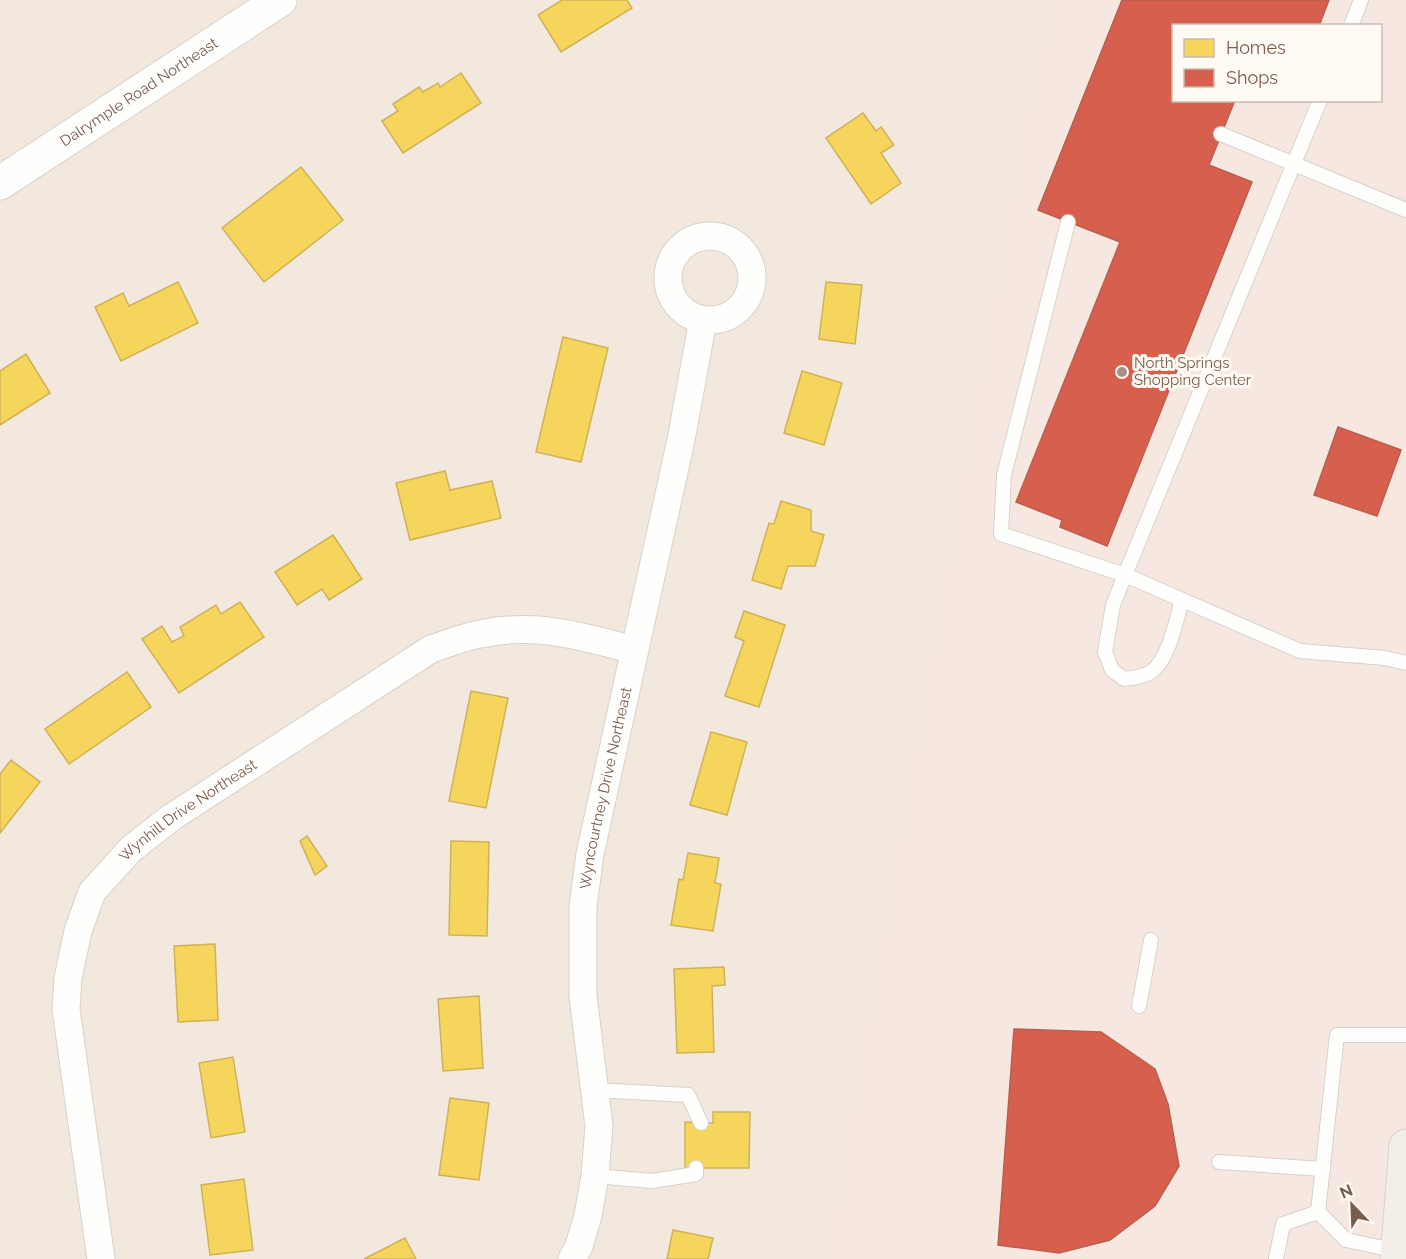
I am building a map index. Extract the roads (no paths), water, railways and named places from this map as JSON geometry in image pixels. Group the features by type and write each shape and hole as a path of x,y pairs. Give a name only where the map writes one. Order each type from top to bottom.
{"main road":[{"path":"1397,1255 1406,1146"}],"street":[{"name":"Dalrymple Road Northeast","path":"0,183 280,0"},
{"name":"Wyncourtney Drive Northeast","path":"572,1259 579,1246 588,1216 595,1176 599,1126 583,996 583,906 590,854 681,440 703,320"},
{"name":"Wynhill Drive Northeast","path":"101,1259 66,1010 68,978 78,931 92,892 131,849 172,817 431,649 480,634 528,629 572,633 634,650"}],"lane":[{"path":"1352,24 1361,0"},
{"path":"1182,600 1162,661 1151,672 1138,678 1124,679 1112,670 1105,652 1113,605 1319,102"},
{"path":"1221,134 1406,210"},
{"path":"1068,222 1004,475 1001,534 1125,575 1300,651 1385,658 1406,663"},
{"path":"1139,1006 1151,940"},
{"path":"1318,1212 1337,1035 1406,1035"},
{"path":"594,1090 688,1095 701,1123"},
{"path":"1219,1162 1323,1169"},
{"path":"595,1176 652,1181 696,1174 696,1168"},
{"path":"1318,1212 1346,1240 1397,1255"},
{"path":"1276,1259 1283,1224 1318,1212"}],"place":[{"name":"North Springs Shopping Center","path":"1122,372"}]}
